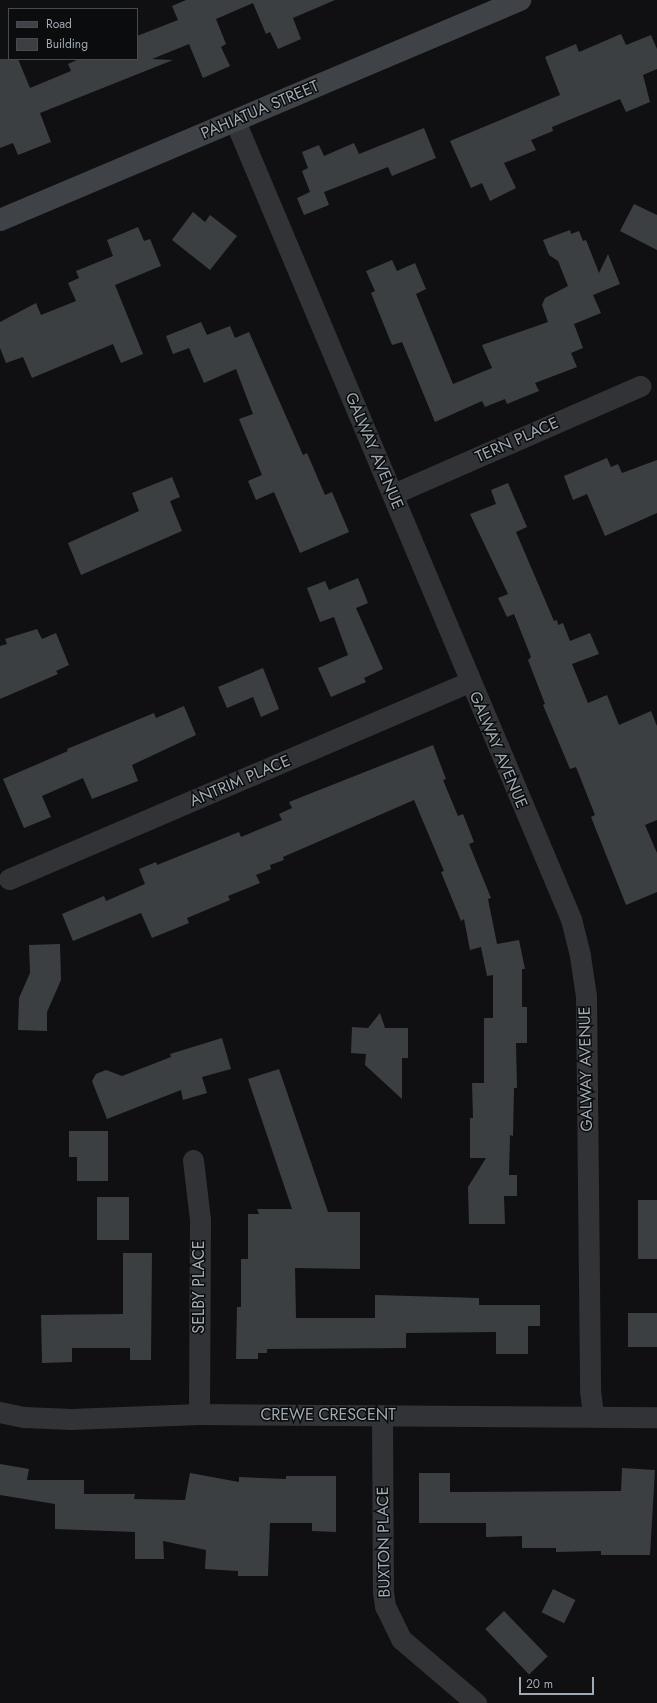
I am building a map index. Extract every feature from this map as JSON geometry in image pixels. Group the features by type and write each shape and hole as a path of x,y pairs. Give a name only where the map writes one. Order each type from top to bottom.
{"street":[{"name":"PAHIATUA STREET","path":"2,216 235,121 520,0"},
{"name":"GALWAY AVENUE","path":"235,121 393,494 469,682 570,919 580,956 586,996 590,1390 593,1416"},
{"name":"TERN PLACE","path":"393,494 640,386"},
{"name":"ANTRIM PLACE","path":"9,879 469,682"},
{"name":"SELBY PLACE","path":"193,1160 200,1220 199,1414"},
{"name":"CREWE CRESCENT","path":"0,1412 24,1418 71,1419 199,1414 657,1417"},
{"name":"BUXTON PLACE","path":"382,1415 382,1592 385,1606 401,1639 476,1703"}],"building":[{"path":"186,0 335,0 293,18 301,39 278,49 270,32 266,34 253,3 216,19 226,44 221,47 230,66 203,78 189,44 152,59 173,60 40,113 51,142 18,155 13,143 0,148 0,59 18,60 30,88 71,71 68,64 77,60 138,60 138,36 178,20 172,6"},
{"path":"621,34 626,45 651,35 657,49 657,69 643,75 650,102 626,112 620,99 552,127 553,131 531,140 536,150 504,163 516,188 490,201 482,183 471,188 450,141 560,95 545,57 576,44 579,52"},
{"path":"424,128 436,158 392,176 388,167 324,192 329,205 304,215 297,198 310,192 302,171 308,168 302,152 319,145 324,156 354,143 359,154"},
{"path":"634,204 657,215 657,250 620,231"},
{"path":"193,212 205,222 210,215 237,236 210,270 172,240"},
{"path":"138,227 144,241 150,239 161,266 115,285 143,354 121,363 113,344 32,378 23,357 6,363 0,348 0,322 36,303 41,315 76,301 68,283 79,278 76,271 113,256 107,240"},
{"path":"570,230 571,234 579,231 583,241 586,240 599,273 608,254 620,284 593,295 601,313 574,324 583,348 571,353 577,367 535,383 539,391 507,404 505,399 485,407 482,401 435,422 402,342 392,345 371,293 375,291 366,271 392,260 397,271 415,263 426,289 416,294 453,384 492,368 482,345 548,322 542,305 545,298 568,286 558,261 549,255 543,240"},
{"path":"201,322 207,335 230,326 235,338 249,332 303,455 307,453 325,495 332,492 349,532 300,553 274,492 256,500 248,481 262,475 239,419 253,414 236,369 204,383 189,348 173,354 166,336"},
{"path":"607,458 611,467 618,464 622,473 657,460 657,513 605,536 587,494 573,500 564,476"},
{"path":"172,477 180,497 170,501 182,531 81,575 68,543 139,511 132,493"},
{"path":"508,483 527,527 516,532 554,621 557,620 558,625 563,623 570,641 590,633 599,654 572,664 588,703 607,695 619,725 651,711 657,726 657,820 645,825 657,853 657,892 626,905 591,817 595,815 576,767 570,769 543,705 545,704 528,660 531,657 514,614 507,617 498,598 508,594 470,514 496,504 491,490"},
{"path":"358,578 368,603 356,608 383,669 364,678 366,682 331,697 318,668 348,655 334,617 320,622 307,588 325,581 329,590"},
{"path":"37,629 42,639 56,633 69,665 56,671 58,674 0,699 0,646 7,644 5,639"},
{"path":"263,668 279,709 261,717 253,697 227,708 218,687"},
{"path":"184,706 196,735 132,765 138,781 92,799 83,778 42,796 51,817 24,828 3,779 68,751 67,749 154,713 156,718"},
{"path":"433,745 446,779 443,780 458,816 463,814 474,842 469,844 491,898 488,899 497,944 519,940 525,969 522,969 522,1007 527,1007 527,1043 516,1043 517,1088 514,1088 513,1136 510,1135 509,1175 517,1175 517,1196 504,1196 505,1224 469,1224 468,1187 486,1158 470,1158 470,1118 473,1118 472,1083 484,1083 484,1018 493,1018 493,975 487,976 481,947 470,950 464,919 461,921 441,872 444,871 414,800 283,857 284,860 270,865 271,869 256,875 260,883 228,896 230,900 187,918 189,923 152,938 141,913 73,941 62,914 104,896 106,901 145,884 139,869 156,862 157,865 239,832 241,837 282,820 279,814 292,808 289,802"},
{"path":"60,944 61,980 47,1012 47,1031 18,1030 19,998 30,973 29,945"},
{"path":"380,1013 385,1028 408,1028 408,1058 402,1058 402,1099 365,1065 366,1054 351,1053 352,1027 368,1028"},
{"path":"222,1038 231,1069 202,1077 207,1093 183,1100 181,1090 107,1119 92,1081 96,1074 106,1070 122,1076 171,1057 170,1054"},
{"path":"279,1069 328,1212 360,1212 360,1269 295,1268 296,1318 375,1318 375,1295 479,1298 479,1305 540,1305 540,1326 528,1326 528,1354 496,1354 496,1332 406,1333 406,1348 267,1349 267,1353 258,1353 258,1359 236,1359 237,1307 241,1307 241,1259 248,1259 248,1214 259,1214 257,1209 292,1209 248,1079"},
{"path":"69,1131 108,1131 108,1181 77,1181 77,1157 69,1157"},
{"path":"97,1197 129,1197 129,1240 97,1240"},
{"path":"638,1200 657,1200 657,1259 638,1259"},
{"path":"123,1253 152,1253 151,1360 130,1360 130,1348 72,1348 72,1362 42,1363 41,1315 123,1314"},
{"path":"628,1313 657,1313 657,1347 628,1347"},
{"path":"0,1464 29,1469 27,1480 84,1480 84,1494 135,1494 134,1499 185,1500 190,1473 239,1482 239,1477 286,1479 286,1476 336,1476 336,1532 312,1531 312,1523 270,1523 268,1576 238,1576 238,1571 205,1569 206,1550 163,1541 164,1559 135,1559 135,1532 55,1529 55,1504 0,1495"},
{"path":"622,1468 655,1470 650,1555 601,1555 601,1551 556,1552 556,1548 522,1548 522,1536 486,1537 486,1523 419,1523 419,1473 450,1473 450,1492 621,1491"},
{"path":"553,1589 575,1600 564,1623 542,1612"},
{"path":"504,1611 548,1656 529,1674 485,1629"}]}
